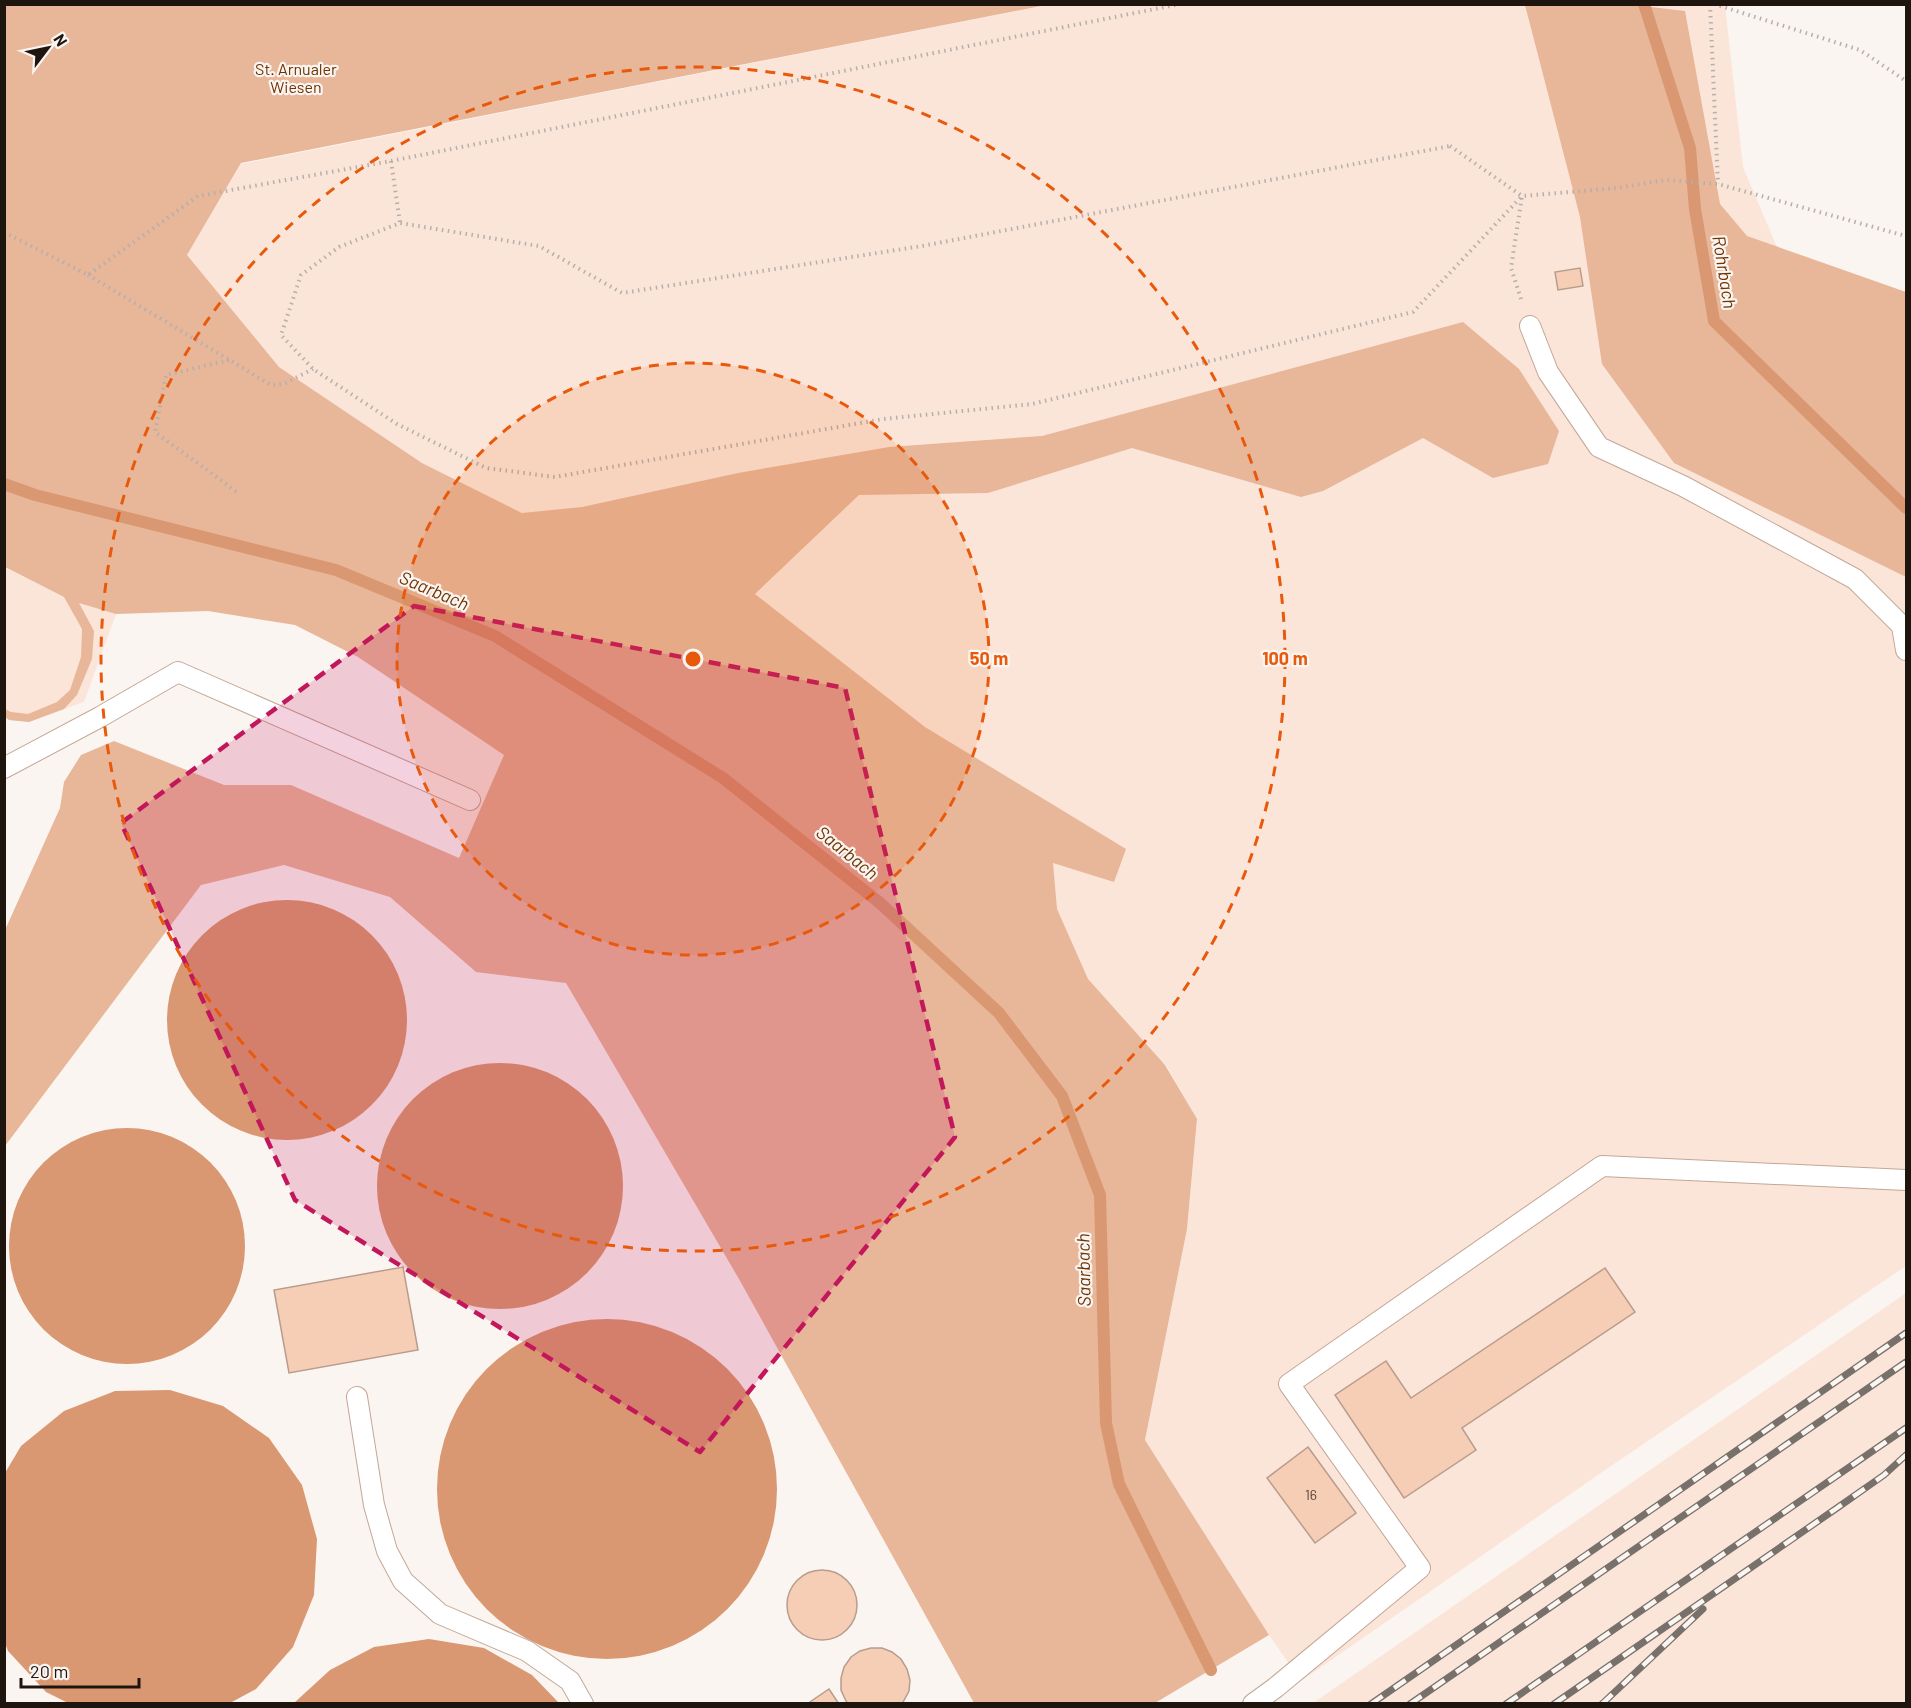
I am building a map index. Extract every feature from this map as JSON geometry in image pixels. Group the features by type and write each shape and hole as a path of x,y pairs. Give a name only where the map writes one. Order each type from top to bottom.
{"lane":[{"path":"1530,326 1548,372 1599,447 1683,486 1855,579 1902,626 1906,650"},
{"path":"4,768 178,672 470,800"},
{"path":"1253,1704 1420,1568 1289,1384 1602,1166 1906,1180"},
{"path":"357,1397 374,1504 387,1551 403,1581 440,1614 527,1651 570,1681 584,1704"}],"path":[{"path":"88,275 198,196 392,161 1180,4"},
{"path":"1718,184 1712,4 1860,50 1906,81"},
{"path":"1522,196 1413,312 1032,404 882,419 555,477 486,468 397,424 313,369 281,335 301,275 339,247 400,223 539,246 622,292 922,246 1450,146 1522,196 1617,188 1665,180 1718,184 1906,236"},
{"path":"392,161 400,223"},
{"path":"1522,196 1511,268 1530,326"},
{"path":"4,232 88,275 271,385 284,384 313,369"},
{"path":"229,360 166,375 155,432 237,492"}],"highlighted area":[{"path":"414,606 845,688 955,1137 700,1452 295,1200 121,823"}],"shaded area":[{"path":"1047,5 1725,5 1743,167 1906,551 1906,1266 1608,1468 1301,1681 1269,1635 1145,1440 1187,1229 1197,1120 1166,1065 522,513 422,463 279,367 187,255 241,164"},
{"path":"4,567 64,597 116,614 84,702 29,722 9,720 5,717"},
{"path":"287,900 322,905 333,909 353,920 372,935 387,954 398,974 402,985 407,1020 402,1055 398,1066 387,1086 372,1105 353,1120 333,1131 322,1135 287,1140 252,1135 241,1131 221,1120 202,1105 187,1086 176,1066 172,1055 167,1020 172,985 176,974 187,954 202,935 221,920 241,909 252,905"},
{"path":"500,1063 524,1066 547,1073 568,1084 587,1099 602,1118 613,1139 620,1162 623,1186 620,1210 613,1233 602,1254 587,1273 568,1288 547,1299 524,1306 500,1309 476,1306 453,1299 432,1288 413,1273 398,1254 387,1233 380,1210 377,1186 380,1162 387,1139 398,1118 413,1099 432,1084 453,1073 476,1066"},
{"path":"127,1128 172,1137 202,1155 218,1171 231,1191 240,1212 245,1246 236,1291 218,1321 202,1337 182,1350 161,1359 127,1364 82,1355 52,1337 36,1321 23,1301 14,1280 9,1246 18,1201 36,1171 52,1155 72,1142 93,1133"},
{"path":"1906,1293 1906,1703 1313,1703"},
{"path":"590,1319 624,1319 672,1331 702,1347 728,1368 749,1394 765,1424 777,1472 777,1506 765,1554 749,1584 728,1610 702,1631 672,1647 624,1659 590,1659 542,1647 512,1631 486,1610 475,1597 465,1584 449,1554 444,1538 437,1506 437,1472 449,1424 465,1394 486,1368 499,1357 512,1347 542,1331 558,1326"},
{"path":"170,1390 223,1406 269,1438 302,1485 317,1539 314,1595 293,1647 256,1689 230,1703 68,1703 46,1692 8,1651 5,1643 5,1473 21,1446 64,1411 115,1391"},
{"path":"429,1639 484,1648 532,1675 559,1703 294,1703 330,1670 374,1647"}],"green space":[{"name":"St. Arnualer Wiesen","path":"5,4 1046,5 241,163 187,255 279,367 422,463 522,513 582,507 738,473 889,447 1042,436 1463,322 1519,369 1559,431 1548,464 1493,478 1423,438 1323,491 1301,497 1132,448 988,493 859,495 755,594 925,727 1126,849 1114,882 1053,863 1057,909 1088,979 1165,1065 1197,1119 1187,1229 1145,1440 1269,1635 1155,1703 974,1703 739,1279 566,983 476,972 390,897 284,865 201,885 5,1146 5,930 60,808 64,782 81,755 114,741 224,785 291,785 459,858 504,755 358,657 295,625 208,611 116,614 79,603 94,631 92,659 77,695 64,709 29,722 9,720 5,717 5,709 28,714 57,702 70,690 81,657 82,629 64,597 5,567"},
{"path":"1525,5 1634,5 1685,11 1720,204 1747,236 1906,292 1906,577 1674,463 1602,364 1580,217"}],"building":[{"path":"1580,268 1583,286 1558,290 1555,272"},
{"path":"403,1267 418,1350 289,1373 274,1290"},
{"path":"1605,1268 1635,1312 1462,1428 1476,1450 1404,1498 1335,1395 1386,1361 1411,1398"},
{"path":"1308,1447 1356,1513 1315,1543 1267,1478"},
{"path":"822,1570 835,1573 847,1580 854,1592 857,1605 854,1618 847,1630 835,1637 822,1640 809,1637 797,1630 790,1618 787,1605 790,1592 797,1580 809,1573"},
{"path":"871,1648 882,1648 892,1652 901,1659 907,1669 910,1680 909,1691 902,1704 848,1704 846,1701 841,1690 844,1667 851,1657"},
{"path":"829,1689 839,1704 807,1704"}],"waterway":[{"name":"Rohrbach","path":"1644,4 1690,148 1695,209 1714,321 1906,508"},
{"name":"Saarbach","path":"4,484 35,495 336,570 495,636 723,778 880,903 999,1013 1062,1096 1100,1195 1106,1423 1119,1484 1211,1670"}],"railway":[{"path":"1371,1704 1906,1333"},
{"path":"1410,1704 1906,1362"},
{"path":"1506,1704 1906,1428"},
{"path":"1554,1704 1884,1475 1906,1455"},
{"path":"1602,1704 1703,1609"}]}
